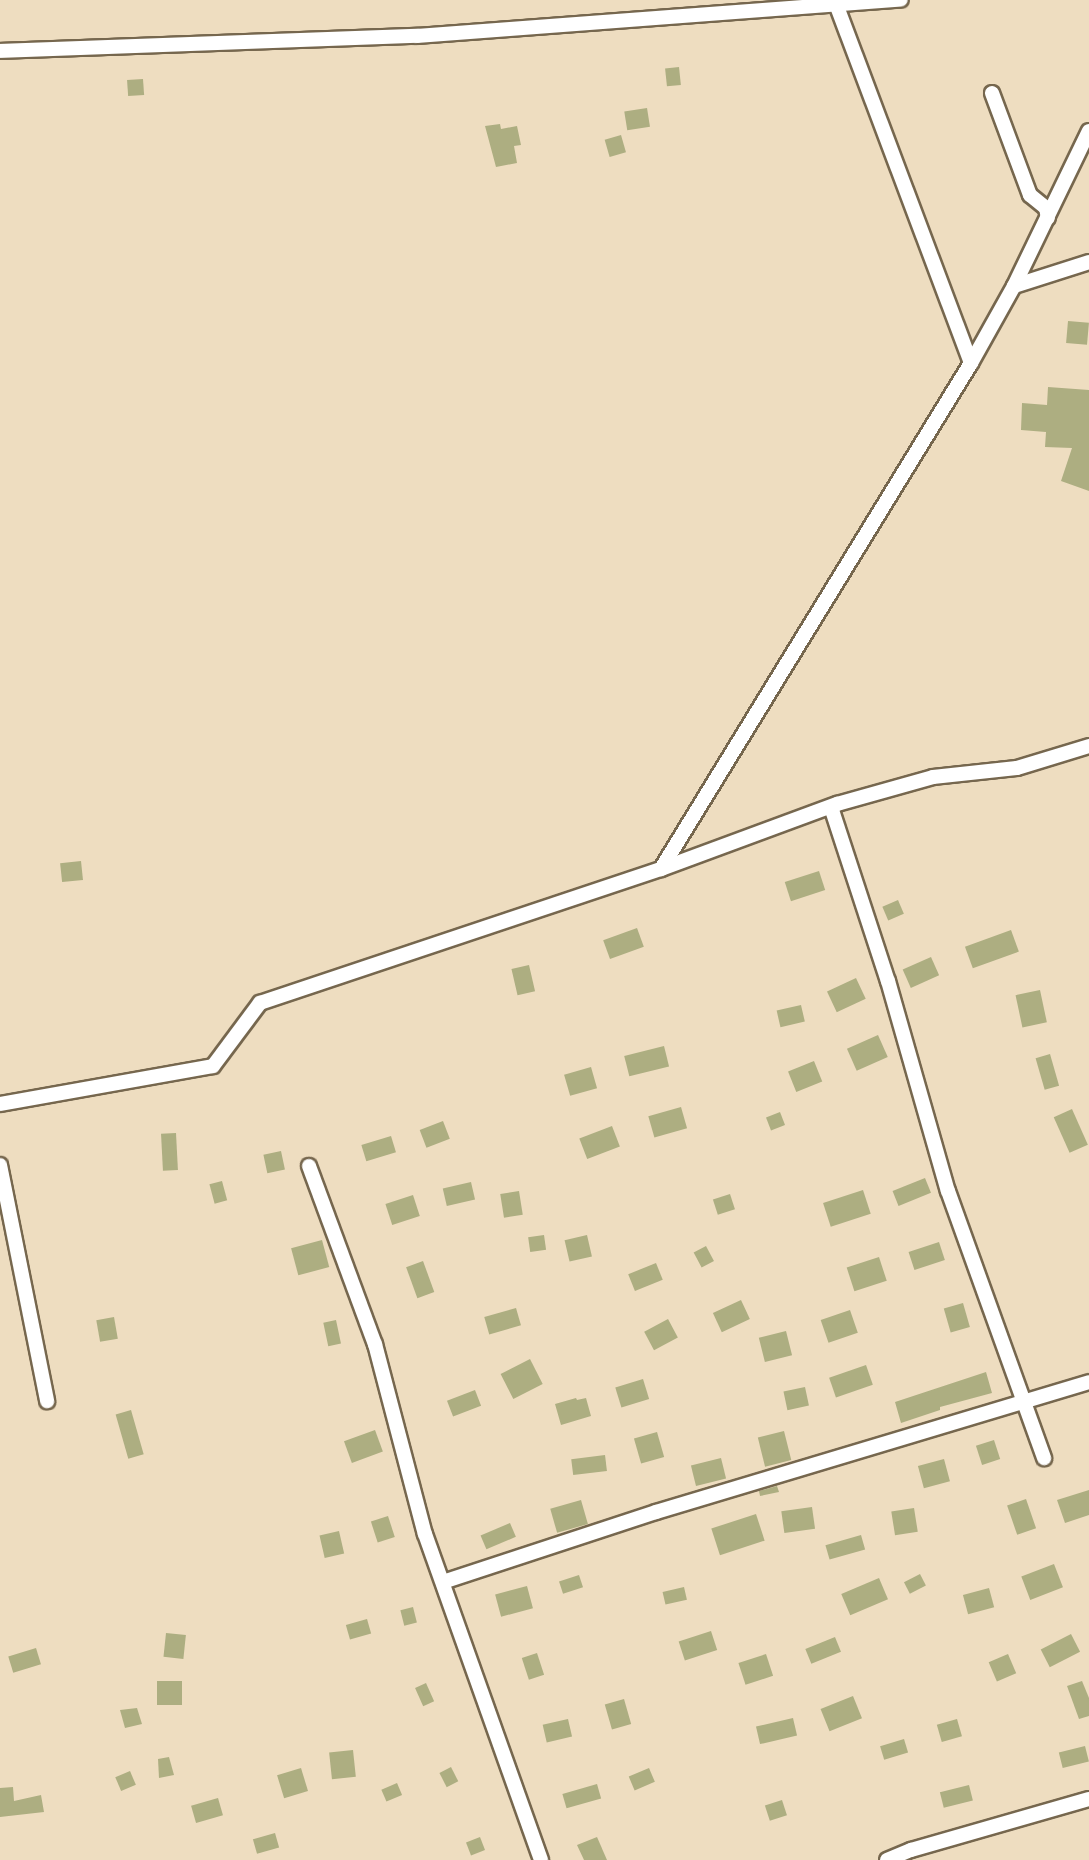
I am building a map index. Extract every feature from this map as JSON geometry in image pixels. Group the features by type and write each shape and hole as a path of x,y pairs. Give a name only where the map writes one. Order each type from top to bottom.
{"street":[{"path":"0,51 417,36 837,7 901,0"},
{"path":"837,7 971,363"},
{"path":"992,93 1030,195 1045,208 1048,218"},
{"path":"661,869 971,363 1014,286 1089,131"},
{"path":"1014,286 1089,262"},
{"path":"0,1104 213,1066 260,1003 661,869 831,807 933,777 1017,768 1089,746"},
{"path":"831,807 888,981 948,1191 1044,1458"},
{"path":"0,1165 47,1401"},
{"path":"309,1166 375,1344 425,1534 541,1860"},
{"path":"443,1582 656,1511 1089,1382"},
{"path":"887,1860 911,1850 1089,1799"}],"building":[{"path":"679,67 681,85 667,86 665,68"},
{"path":"143,79 144,95 128,96 127,80"},
{"path":"647,108 650,127 627,130 624,112"},
{"path":"500,124 501,129 517,126 521,145 514,146 517,163 496,167 485,126"},
{"path":"621,135 626,152 610,157 605,140"},
{"path":"1068,321 1089,323 1087,345 1066,343"},
{"path":"1048,387 1089,390 1089,491 1061,481 1072,448 1045,447 1046,432 1021,430 1022,403 1047,405"},
{"path":"81,861 83,880 62,882 60,863"},
{"path":"819,871 825,890 791,901 785,882"},
{"path":"898,900 904,914 888,920 882,907"},
{"path":"637,928 644,947 610,959 603,940"},
{"path":"1011,930 1019,952 973,968 965,947"},
{"path":"931,957 939,975 911,988 903,970"},
{"path":"529,965 535,991 518,995 511,969"},
{"path":"856,978 866,999 837,1012 827,992"},
{"path":"1040,990 1047,1022 1022,1027 1016,995"},
{"path":"801,1005 805,1022 780,1027 777,1011"},
{"path":"878,1035 888,1057 857,1071 847,1049"},
{"path":"664,1046 669,1066 629,1076 624,1056"},
{"path":"1050,1054 1059,1086 1045,1090 1036,1058"},
{"path":"814,1061 822,1081 796,1092 788,1071"},
{"path":"591,1067 597,1088 570,1096 564,1075"},
{"path":"681,1107 687,1128 654,1138 648,1116"},
{"path":"1072,1109 1088,1145 1070,1153 1054,1117"},
{"path":"780,1112 785,1125 771,1130 766,1117"},
{"path":"443,1121 450,1139 426,1148 420,1130"},
{"path":"612,1126 620,1147 587,1159 579,1139"},
{"path":"176,1133 178,1170 163,1171 161,1134"},
{"path":"391,1136 396,1152 366,1161 361,1145"},
{"path":"281,1151 285,1170 267,1173 263,1155"},
{"path":"925,1178 931,1193 899,1206 893,1191"},
{"path":"222,1181 227,1200 215,1204 209,1184"},
{"path":"471,1182 475,1200 447,1206 443,1189"},
{"path":"863,1190 871,1214 831,1227 823,1203"},
{"path":"519,1191 523,1215 504,1218 500,1194"},
{"path":"730,1194 735,1209 718,1215 713,1200"},
{"path":"413,1195 420,1216 392,1225 385,1204"},
{"path":"544,1235 546,1250 530,1252 528,1237"},
{"path":"587,1235 592,1256 570,1262 565,1240"},
{"path":"322,1240 329,1267 298,1275 291,1248"},
{"path":"939,1242 945,1260 914,1270 909,1252"},
{"path":"706,1246 714,1261 702,1268 694,1253"},
{"path":"879,1257 887,1281 854,1291 847,1268"},
{"path":"423,1261 434,1292 417,1298 406,1267"},
{"path":"656,1263 663,1280 635,1291 628,1274"},
{"path":"741,1300 750,1319 722,1332 713,1313"},
{"path":"963,1303 970,1327 951,1333 944,1309"},
{"path":"516,1308 521,1325 489,1334 484,1317"},
{"path":"850,1310 858,1333 829,1343 821,1320"},
{"path":"114,1317 118,1339 100,1342 96,1320"},
{"path":"668,1319 678,1338 654,1350 644,1332"},
{"path":"336,1320 341,1343 328,1346 323,1323"},
{"path":"786,1331 792,1355 765,1362 759,1338"},
{"path":"530,1359 543,1384 513,1399 501,1374"},
{"path":"866,1365 873,1385 836,1398 829,1378"},
{"path":"986,1372 992,1393 940,1407 940,1410 901,1423 895,1402"},
{"path":"643,1379 649,1399 621,1408 615,1387"},
{"path":"805,1387 809,1406 787,1410 783,1392"},
{"path":"475,1390 481,1406 453,1417 447,1401"},
{"path":"586,1398 591,1416 561,1425 555,1404"},
{"path":"131,1410 144,1454 128,1459 116,1414"},
{"path":"375,1430 383,1452 352,1463 344,1441"},
{"path":"784,1431 791,1460 765,1467 758,1438"},
{"path":"657,1432 664,1457 641,1464 634,1439"},
{"path":"994,1440 1000,1459 982,1465 976,1446"},
{"path":"605,1455 607,1471 573,1475 571,1459"},
{"path":"721,1458 726,1478 696,1486 691,1465"},
{"path":"944,1459 950,1481 924,1488 918,1466"},
{"path":"777,1486 779,1492 760,1496 759,1491"},
{"path":"1089,1490 1089,1515 1065,1523 1057,1500"},
{"path":"1026,1499 1036,1528 1017,1535 1007,1506"},
{"path":"581,1500 588,1524 557,1533 550,1509"},
{"path":"812,1507 815,1529 784,1533 781,1511"},
{"path":"914,1508 918,1532 895,1535 891,1512"},
{"path":"756,1514 765,1541 720,1555 711,1529"},
{"path":"388,1516 395,1537 378,1542 371,1522"},
{"path":"510,1523 516,1537 486,1549 481,1536"},
{"path":"339,1531 344,1553 325,1558 320,1535"},
{"path":"861,1535 865,1549 830,1560 825,1545"},
{"path":"1054,1564 1063,1587 1030,1600 1021,1577"},
{"path":"920,1574 926,1586 910,1594 904,1582"},
{"path":"579,1575 583,1587 563,1594 559,1581"},
{"path":"879,1578 888,1599 850,1615 841,1594"},
{"path":"527,1586 533,1608 501,1617 495,1595"},
{"path":"684,1587 687,1600 665,1605 663,1592"},
{"path":"989,1588 994,1607 968,1614 963,1595"},
{"path":"413,1607 417,1623 404,1626 400,1610"},
{"path":"367,1619 371,1633 350,1639 346,1625"},
{"path":"711,1631 717,1650 685,1661 679,1642"},
{"path":"166,1633 186,1635 183,1659 163,1657"},
{"path":"1071,1634 1080,1652 1050,1667 1041,1649"},
{"path":"835,1637 841,1652 811,1664 805,1649"},
{"path":"36,1648 41,1664 13,1673 8,1656"},
{"path":"537,1653 544,1675 529,1680 522,1658"},
{"path":"766,1654 773,1676 746,1685 738,1663"},
{"path":"1008,1654 1016,1673 997,1682 989,1662"},
{"path":"157,1681 182,1681 182,1705 157,1705"},
{"path":"1082,1681 1089,1698 1089,1716 1079,1719 1067,1686"},
{"path":"426,1683 434,1701 423,1706 415,1688"},
{"path":"853,1696 862,1718 830,1731 821,1709"},
{"path":"624,1699 631,1724 612,1730 605,1705"},
{"path":"137,1708 142,1724 125,1728 120,1710"},
{"path":"793,1718 797,1736 760,1744 756,1727"},
{"path":"568,1719 572,1737 547,1742 543,1725"},
{"path":"957,1719 962,1736 942,1742 937,1725"},
{"path":"904,1739 908,1752 884,1760 880,1746"},
{"path":"1085,1746 1089,1762 1063,1768 1059,1753"},
{"path":"353,1750 356,1777 332,1779 329,1753"},
{"path":"169,1757 174,1775 159,1778 158,1759"},
{"path":"451,1767 458,1781 447,1787 439,1773"},
{"path":"301,1768 308,1791 284,1798 277,1775"},
{"path":"649,1768 655,1782 635,1790 629,1777"},
{"path":"130,1771 136,1785 121,1791 115,1777"},
{"path":"397,1783 402,1795 386,1802 381,1790"},
{"path":"597,1784 601,1798 567,1808 562,1794"},
{"path":"969,1785 973,1801 944,1808 940,1792"},
{"path":"13,1787 14,1801 41,1795 44,1812 0,1817 0,1788"},
{"path":"218,1798 223,1815 196,1823 191,1806"},
{"path":"782,1800 787,1815 770,1821 765,1806"},
{"path":"275,1833 279,1847 257,1854 253,1839"},
{"path":"480,1837 485,1850 471,1855 466,1842"},
{"path":"597,1837 607,1860 584,1860 577,1845"}]}
